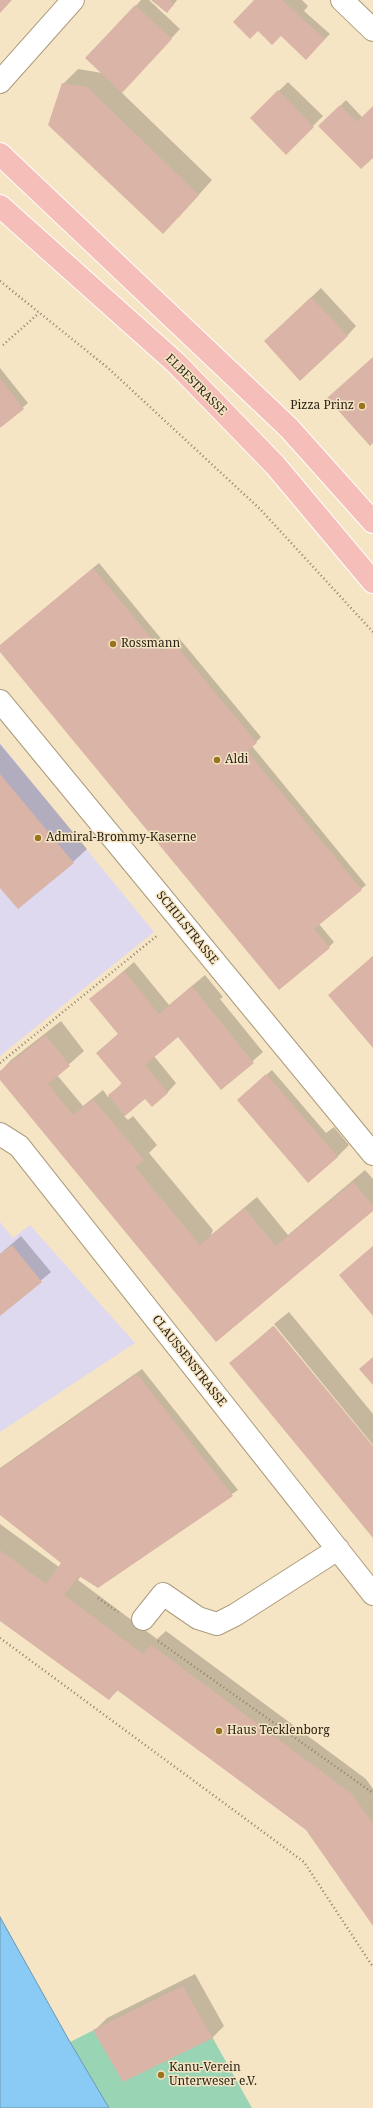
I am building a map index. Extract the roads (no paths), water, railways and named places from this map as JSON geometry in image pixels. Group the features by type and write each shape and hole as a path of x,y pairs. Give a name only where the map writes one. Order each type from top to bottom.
{"main road":[{"path":"0,154 289,428 373,522"},
{"name":"ELBESTRASSE","path":"0,206 176,363 275,465 373,582"}],"street":[{"path":"0,82 73,0"},
{"path":"342,0 373,30"},
{"name":"SCHULSTRASSE","path":"0,701 373,1154"},
{"name":"CLAUSSENSTRASSE","path":"0,1134 19,1146 373,1594"},
{"path":"133,1618 163,1594 198,1618 217,1624 235,1615 338,1549"}],"water":[{"path":"0,1917 70,2042 109,2108 0,2108"}],"place":[{"name":"Pizza Prinz","path":"362,406"},
{"name":"Rossmann","path":"113,644"},
{"name":"Aldi","path":"217,760"},
{"name":"Admiral-Brommy-Kaserne","path":"38,838"},
{"name":"Haus Tecklenborg","path":"219,1731"},
{"name":"Kanu-Verein Unterweser e.V.","path":"161,2075"}]}
